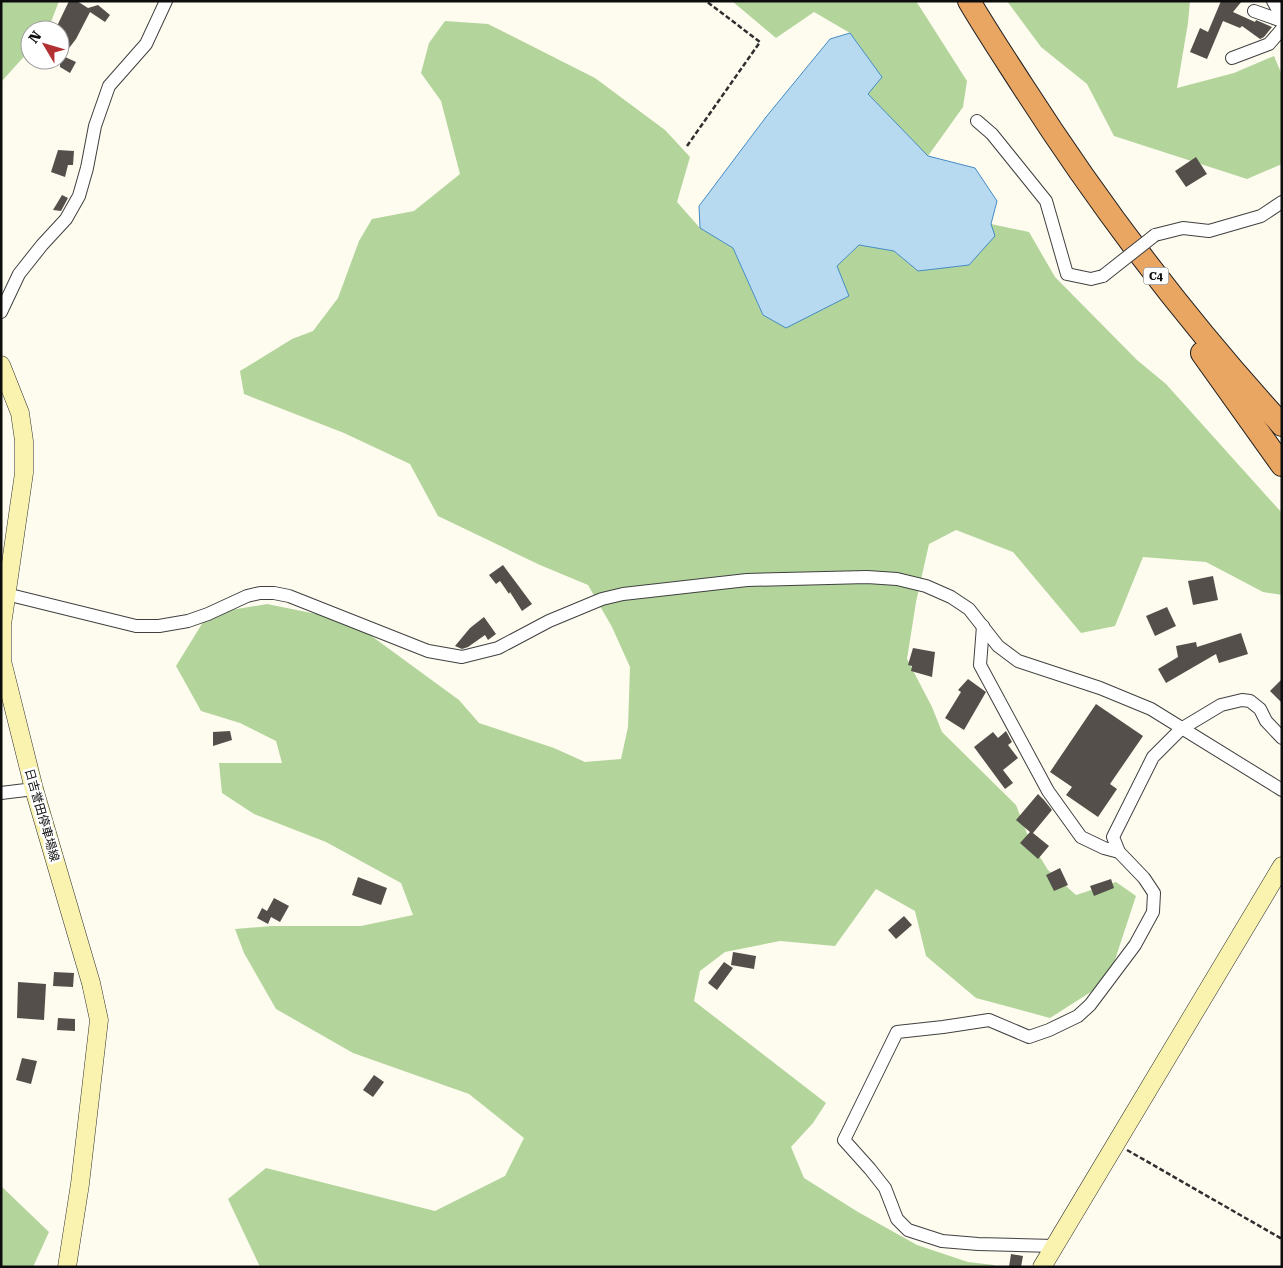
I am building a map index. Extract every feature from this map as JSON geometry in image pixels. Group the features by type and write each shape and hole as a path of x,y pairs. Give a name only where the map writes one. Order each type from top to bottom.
{"highway":[{"name":"C4","path":"970,1 1060,144 1156,276 1260,402 1282,425"},
{"path":"1060,144 1089,204 1201,352 1282,465"},
{"path":"1260,402 1282,421"}],"main road":[{"name":"日吉誉田停車場線","path":"1,365 20,413 24,441 24,472 1,625 2,661 34,790 91,983 99,1020 80,1184 68,1267"},
{"path":"1042,1267 1282,866"}],"street":[{"path":"1,312 19,274 66,219 79,196 87,168 95,126 109,86 146,44 166,1"},
{"path":"1273,1 1282,19"},
{"path":"1254,11 1282,19"},
{"path":"1232,58 1268,44 1282,29"},
{"path":"977,121 992,134 1046,201 1067,274 1091,279 1103,276 1155,235 1184,228 1209,231 1261,216 1282,202"},
{"path":"6,594 129,625 159,626 188,621 260,592 274,593 289,596 428,651 462,657 498,648 549,621 609,597 623,594 747,580 867,577 897,580 926,586 951,597 969,609 998,646 1018,661 1125,698 1151,710 1282,790"},
{"path":"983,626 980,665 1048,791 1081,837 1104,848 1119,852"},
{"path":"1054,1246 942,1241 908,1230 898,1219 885,1188 844,1140 897,1032 989,1020 1029,1037 1078,1016 1090,1005 1135,945 1153,912 1154,893 1144,878 1119,852 1113,837 1153,757 1181,729 1221,705 1242,700 1250,701 1260,709 1266,721 1282,738"},
{"path":"1,794 34,790"}],"path":[{"path":"687,146 760,42 706,1"},
{"path":"1115,1143 1282,1239"}],"green space":[{"path":"1,1 59,1 52,20 20,20 20,61 1,82"},
{"path":"732,1 916,1 967,81 963,107 928,156 867,94 882,77 850,33 814,12 776,38"},
{"path":"1007,1 1190,1 1177,88 1234,73 1274,56 1282,75 1282,164 1247,179 1114,136 1087,84 1041,47"},
{"path":"445,21 488,24 595,78 665,130 690,157 677,202 700,228 733,248 763,315 837,266 859,245 894,251 918,271 969,265 991,224 1029,232 1055,277 1137,360 1166,384 1282,513 1282,595 1263,592 1206,562 1143,557 1115,626 1081,633 1013,552 956,530 929,544 916,602 907,659 932,707 942,732 1016,805 1030,841 1048,870 1076,895 1116,882 1136,896 1108,981 1050,1018 976,998 926,956 915,911 876,889 835,946 780,941 725,952 700,971 694,1001 826,1103 813,1123 791,1147 804,1178 858,1212 917,1245 968,1262 994,1265 995,1267 260,1267 228,1199 266,1168 435,1211 505,1176 524,1138 469,1094 353,1053 276,1009 244,953 235,929 272,926 361,926 413,915 401,883 326,842 254,814 222,793 219,763 282,763 276,741 240,723 201,711 176,666 208,614 267,604 351,621 459,700 479,723 554,748 585,762 621,759 628,727 630,667 612,627 588,585 540,565 438,516 410,464 344,433 244,394 240,371 292,339 313,331 338,298 359,241 372,219 414,211 460,174 441,101 421,73 429,43"},
{"path":"1,1186 49,1232 33,1267 1,1267"}],"water":[{"path":"850,33 882,77 868,94 928,156 975,168 997,201 991,224 995,236 969,265 918,271 894,251 859,245 837,266 849,296 786,328 763,315 733,248 700,228 699,206 766,117 830,39"}],"building":[{"path":"69,1 77,1 88,8 98,5 110,15 105,22 90,12 70,47 70,20 60,20"},
{"path":"1221,1 1242,1 1233,12 1272,27 1260,39 1242,26 1240,28 1223,21 1207,59 1190,52 1200,28 1208,32"},
{"path":"70,59 76,62 70,73 65,70 70,70"},
{"path":"58,150 74,151 73,165 68,165 65,177 51,172"},
{"path":"1196,157 1207,174 1186,187 1175,171"},
{"path":"62,195 68,198 61,211 53,210"},
{"path":"503,565 532,604 522,611 510,592 509,594 500,581 496,584 489,575"},
{"path":"1213,576 1218,600 1193,605 1188,581"},
{"path":"1167,607 1176,626 1155,636 1146,616"},
{"path":"484,617 496,634 488,640 485,635 462,649 455,646 470,628"},
{"path":"1241,633 1248,654 1219,663 1216,654 1166,683 1158,669 1178,657 1176,646 1196,642 1197,647"},
{"path":"913,648 935,652 932,677 911,671 912,666 908,665"},
{"path":"968,679 986,692 964,730 945,718 961,692 958,690"},
{"path":"1282,679 1282,703 1270,691"},
{"path":"1096,704 1143,736 1110,784 1117,789 1098,817 1066,795 1072,787 1050,772"},
{"path":"230,731 232,740 213,746 213,732"},
{"path":"1006,731 1012,742 1008,745 1018,758 1003,770 1013,783 1005,789 974,747 993,732 998,738"},
{"path":"1038,794 1052,810 1033,833 1049,846 1038,859 1020,843 1030,832 1016,820"},
{"path":"1060,868 1068,885 1054,891 1046,875"},
{"path":"358,877 387,888 381,905 352,895"},
{"path":"1111,879 1114,888 1094,896 1090,886"},
{"path":"274,898 289,906 280,922 271,917 268,924 257,918 262,908 267,911"},
{"path":"904,916 912,925 896,939 888,930"},
{"path":"733,952 756,956 754,969 731,965"},
{"path":"724,962 733,968 717,990 708,983"},
{"path":"54,972 74,973 73,987 53,986"},
{"path":"18,982 46,984 44,1020 17,1018"},
{"path":"58,1018 75,1019 75,1031 57,1030"},
{"path":"22,1058 37,1061 31,1084 16,1080"},
{"path":"374,1075 384,1082 373,1097 363,1090"},
{"path":"1011,1254 1023,1256 1021,1267 1009,1267"}]}
